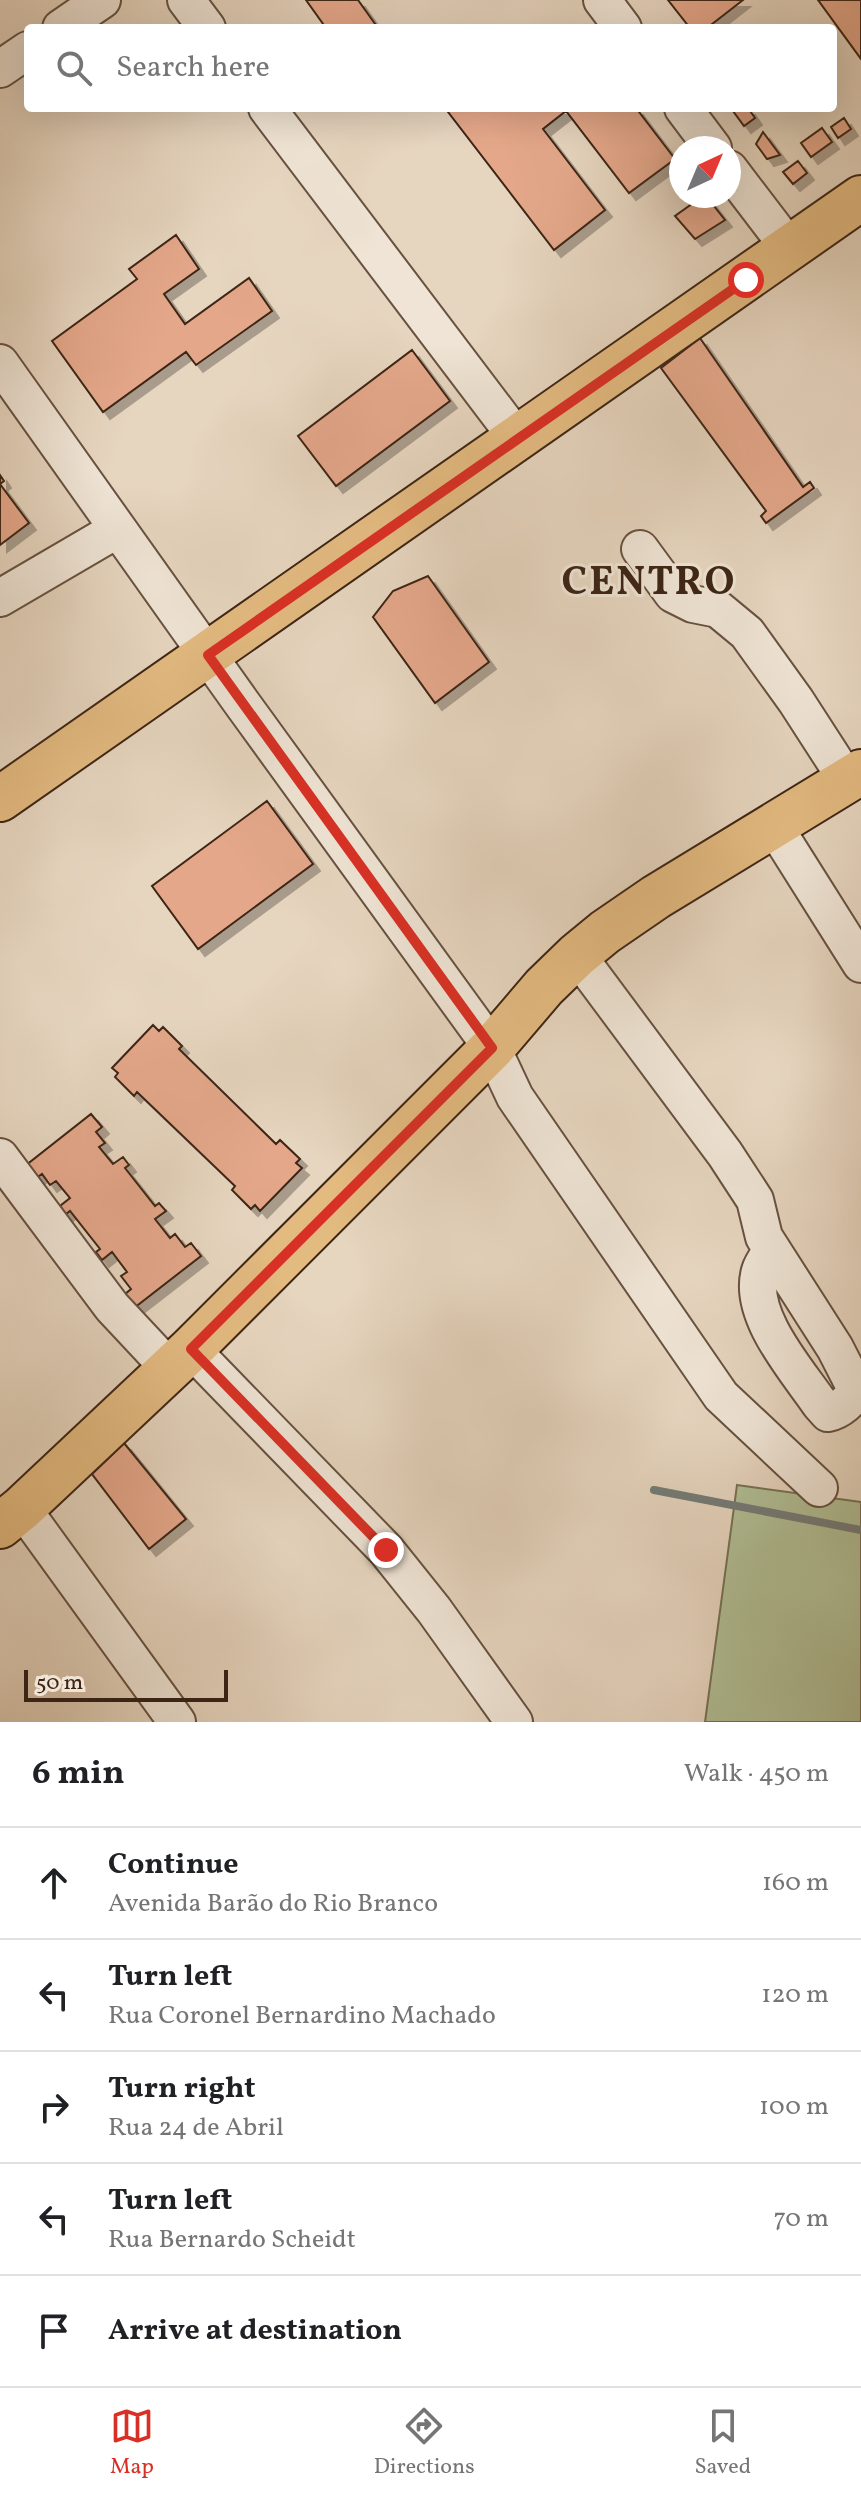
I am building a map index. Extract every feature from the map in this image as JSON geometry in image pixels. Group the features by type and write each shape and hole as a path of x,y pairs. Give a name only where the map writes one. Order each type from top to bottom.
{"main road":[{"path":"0,799 861,198"},
{"path":"11,1517 180,1359 492,1048 544,987 577,955 656,897 854,776"}],"street":[{"path":"186,0 204,24"},
{"path":"602,0 620,24"},
{"path":"66,24 98,1"},
{"path":"0,69 24,53"},
{"path":"270,112 517,438"},
{"path":"686,112 704,136"},
{"path":"741,185 790,249"},
{"path":"7,387 118,529 492,1048 515,1097 721,1396 819,1488"},
{"path":"0,598 118,529"},
{"path":"640,549 673,594 693,604 718,609 747,633 854,776"},
{"path":"774,826 861,964"},
{"path":"577,955 725,1154 755,1200 764,1237 772,1250"},
{"path":"0,1157 112,1307 180,1359 386,1550 444,1623 514,1722"},
{"path":"11,1517 177,1722"}],"green space":[{"path":"737,1485 861,1502 861,1722 705,1722"}],"building":[{"path":"306,0 358,0 375,24 323,24"},
{"path":"668,0 743,0 712,24 687,24"},
{"path":"818,0 861,0 861,59 837,24"},
{"path":"448,112 565,112 543,129 605,210 554,250"},
{"path":"567,112 639,112 669,151 669,163 629,193"},
{"path":"734,112 751,112 755,118 744,126"},
{"path":"844,118 851,129 838,138 831,127"},
{"path":"822,128 832,142 811,157 801,143"},
{"path":"763,132 780,155 767,159 756,144"},
{"path":"798,161 807,173 793,184 783,172"},
{"path":"686,208 716,208 725,220 695,239 675,216"},
{"path":"176,235 199,269 164,294 185,324 249,278 272,311 196,365 186,352 103,412 52,341 137,279 129,269"},
{"path":"700,338 803,487 810,482 814,488 766,523 761,516 766,511 661,368"},
{"path":"412,350 450,401 336,486 298,436"},
{"path":"0,484 29,523 0,545"},
{"path":"428,576 489,662 435,703 373,617 393,591"},
{"path":"267,801 313,864 198,949 152,886"},
{"path":"153,1025 159,1031 163,1027 182,1046 179,1049 276,1144 280,1140 300,1159 296,1163 302,1168 260,1211 255,1205 251,1209 232,1190 235,1186 137,1092 134,1096 115,1077 118,1073 112,1068"},
{"path":"91,1114 102,1127 96,1132 105,1143 99,1147 113,1164 123,1157 129,1165 125,1168 155,1206 159,1203 166,1211 155,1219 170,1238 175,1234 185,1247 191,1243 201,1256 134,1308 124,1295 131,1289 121,1276 127,1272 112,1252 102,1260 96,1252 100,1249 70,1211 66,1214 60,1206 70,1198 56,1181 50,1185 42,1174 35,1179 25,1166"},
{"path":"124,1443 186,1519 149,1549 92,1474"}],"waterway":[{"path":"654,1490 861,1530"}],"district":[{"name":"CENTRO","path":"649,580"}],"route":[{"path":"386,1550 191,1349 492,1048 208,655 746,280"}]}
